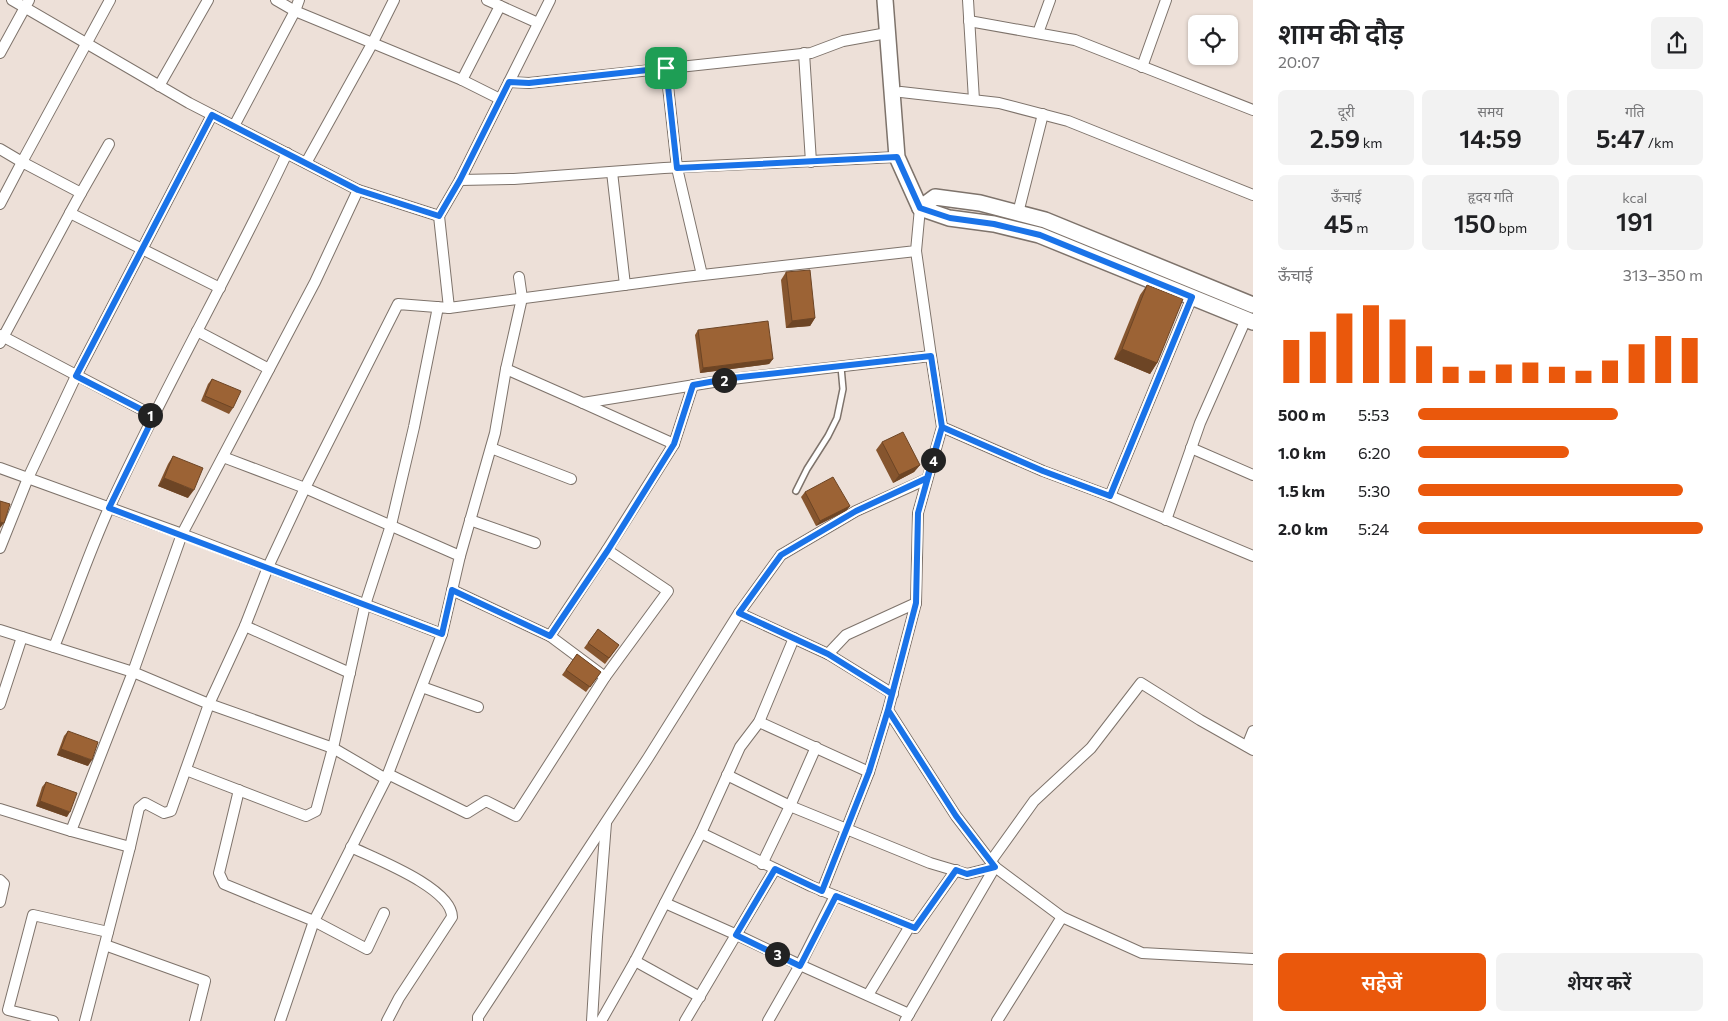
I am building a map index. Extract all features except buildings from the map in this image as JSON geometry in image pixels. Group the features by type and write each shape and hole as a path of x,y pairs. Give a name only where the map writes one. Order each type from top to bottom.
{"street":[{"path":"12,0 27,4 87,44 159,86 358,190 439,216"},
{"path":"0,204 110,0"},
{"path":"159,86 208,0"},
{"path":"276,0 295,11 462,80 500,98"},
{"path":"234,126 300,0"},
{"path":"306,163 372,44 394,0"},
{"path":"487,0 538,23"},
{"path":"186,770 306,816 316,811 333,748 365,605 391,525 444,307 439,216 460,180 550,0"},
{"path":"822,891 869,772 888,710 916,603 918,513 942,427 916,251 920,208 898,162 885,0"},
{"path":"896,0 903,146 898,162"},
{"path":"968,0 974,100"},
{"path":"1038,34 1050,0"},
{"path":"1142,67 1166,0"},
{"path":"0,53 27,4"},
{"path":"462,80 500,6"},
{"path":"969,21 1075,40 1253,110"},
{"path":"509,82 529,83 812,53 843,41 887,33"},
{"path":"804,53 811,162"},
{"path":"666,68 677,168 702,275"},
{"path":"900,92 1000,103 1068,120 1253,195"},
{"path":"1018,213 1043,114"},
{"path":"0,548 28,478 76,376 212,115"},
{"path":"109,144 1,338 154,416"},
{"path":"0,149 81,193"},
{"path":"54,647 109,508 197,331 255,221 287,153"},
{"path":"460,180 514,179 677,168 811,162 898,162"},
{"path":"612,172 625,285"},
{"path":"71,832 133,672 182,534 315,282 358,190"},
{"path":"920,208 935,198 980,203 1045,220 1253,305"},
{"path":"920,208 950,218 994,224 1040,235 1249,320 1200,423 1166,520"},
{"path":"70,213 220,288"},
{"path":"85,1021 139,808 145,803 164,813 171,811 209,704 246,626 268,567 305,488 398,304 444,307 916,251"},
{"path":"280,1021 314,921 387,777 442,634 460,556 495,433 506,369 522,298 519,277"},
{"path":"1110,496 1192,297"},
{"path":"197,331 269,369"},
{"path":"583,403 732,378 931,356"},
{"path":"506,369 674,444"},
{"path":"550,636 608,550 674,444 693,385"},
{"path":"942,427 1043,471 1110,496 1253,556"},
{"path":"490,448 571,479"},
{"path":"1191,448 1253,475"},
{"path":"223,456 305,488 460,556"},
{"path":"0,468 182,534 442,634"},
{"path":"478,1021 478,1017 607,822 739,613 781,555 856,511 927,478"},
{"path":"470,520 535,543"},
{"path":"0,630 133,672 209,704 333,748 387,777 467,813 486,801 516,816 606,677 668,591 608,550"},
{"path":"452,590 550,636 606,677"},
{"path":"828,654 846,635 916,603"},
{"path":"739,613 828,654 892,694"},
{"path":"246,626 350,673"},
{"path":"0,704 22,637"},
{"path":"601,1021 635,961 701,833 740,747 759,722 794,638"},
{"path":"665,903 800,966 868,995 907,1017 993,864 1034,801 1091,748 1141,683 1200,720 1250,748 1253,731"},
{"path":"422,686 478,707"},
{"path":"888,710 956,816 993,864 1062,917 1142,953 1253,959"},
{"path":"759,722 869,772"},
{"path":"762,864 816,747"},
{"path":"727,775 790,806 930,863 967,874 993,864"},
{"path":"239,790 219,872 224,884 314,921 367,949 384,913"},
{"path":"0,809 71,832 130,847"},
{"path":"592,1021 596,937 607,822"},
{"path":"701,833 762,864 822,891 915,928 956,870"},
{"path":"352,848 424,882 449,904 452,911 452,917 399,998 387,1021"},
{"path":"685,1021 775,869"},
{"path":"0,880 4,884 0,902"},
{"path":"768,1021 800,966 836,896"},
{"path":"54,1021 4,1009 33,915 108,932"},
{"path":"997,1021 1062,917"},
{"path":"868,995 910,926"},
{"path":"105,945 204,981 195,1021"},
{"path":"635,961 700,997"}],"lane":[{"path":"796,491 837,418 843,389 841,366"}],"route":[{"path":"666,68 529,83 509,82 460,180 439,216 358,190 212,115 76,376 154,416 109,508 182,534 442,634 452,590 550,636 608,550 674,444 693,385 732,378 931,356 942,427 918,513 916,603 888,710 869,772 822,891 775,869 736,935 800,966 836,896 915,928 956,870 967,874 995,867 956,816 888,710 892,694 828,654 739,613 781,555 856,511 927,478 942,427 1043,471 1110,496 1192,297 1040,235 994,224 939,216 920,208 897,157 677,168 666,68"}]}
